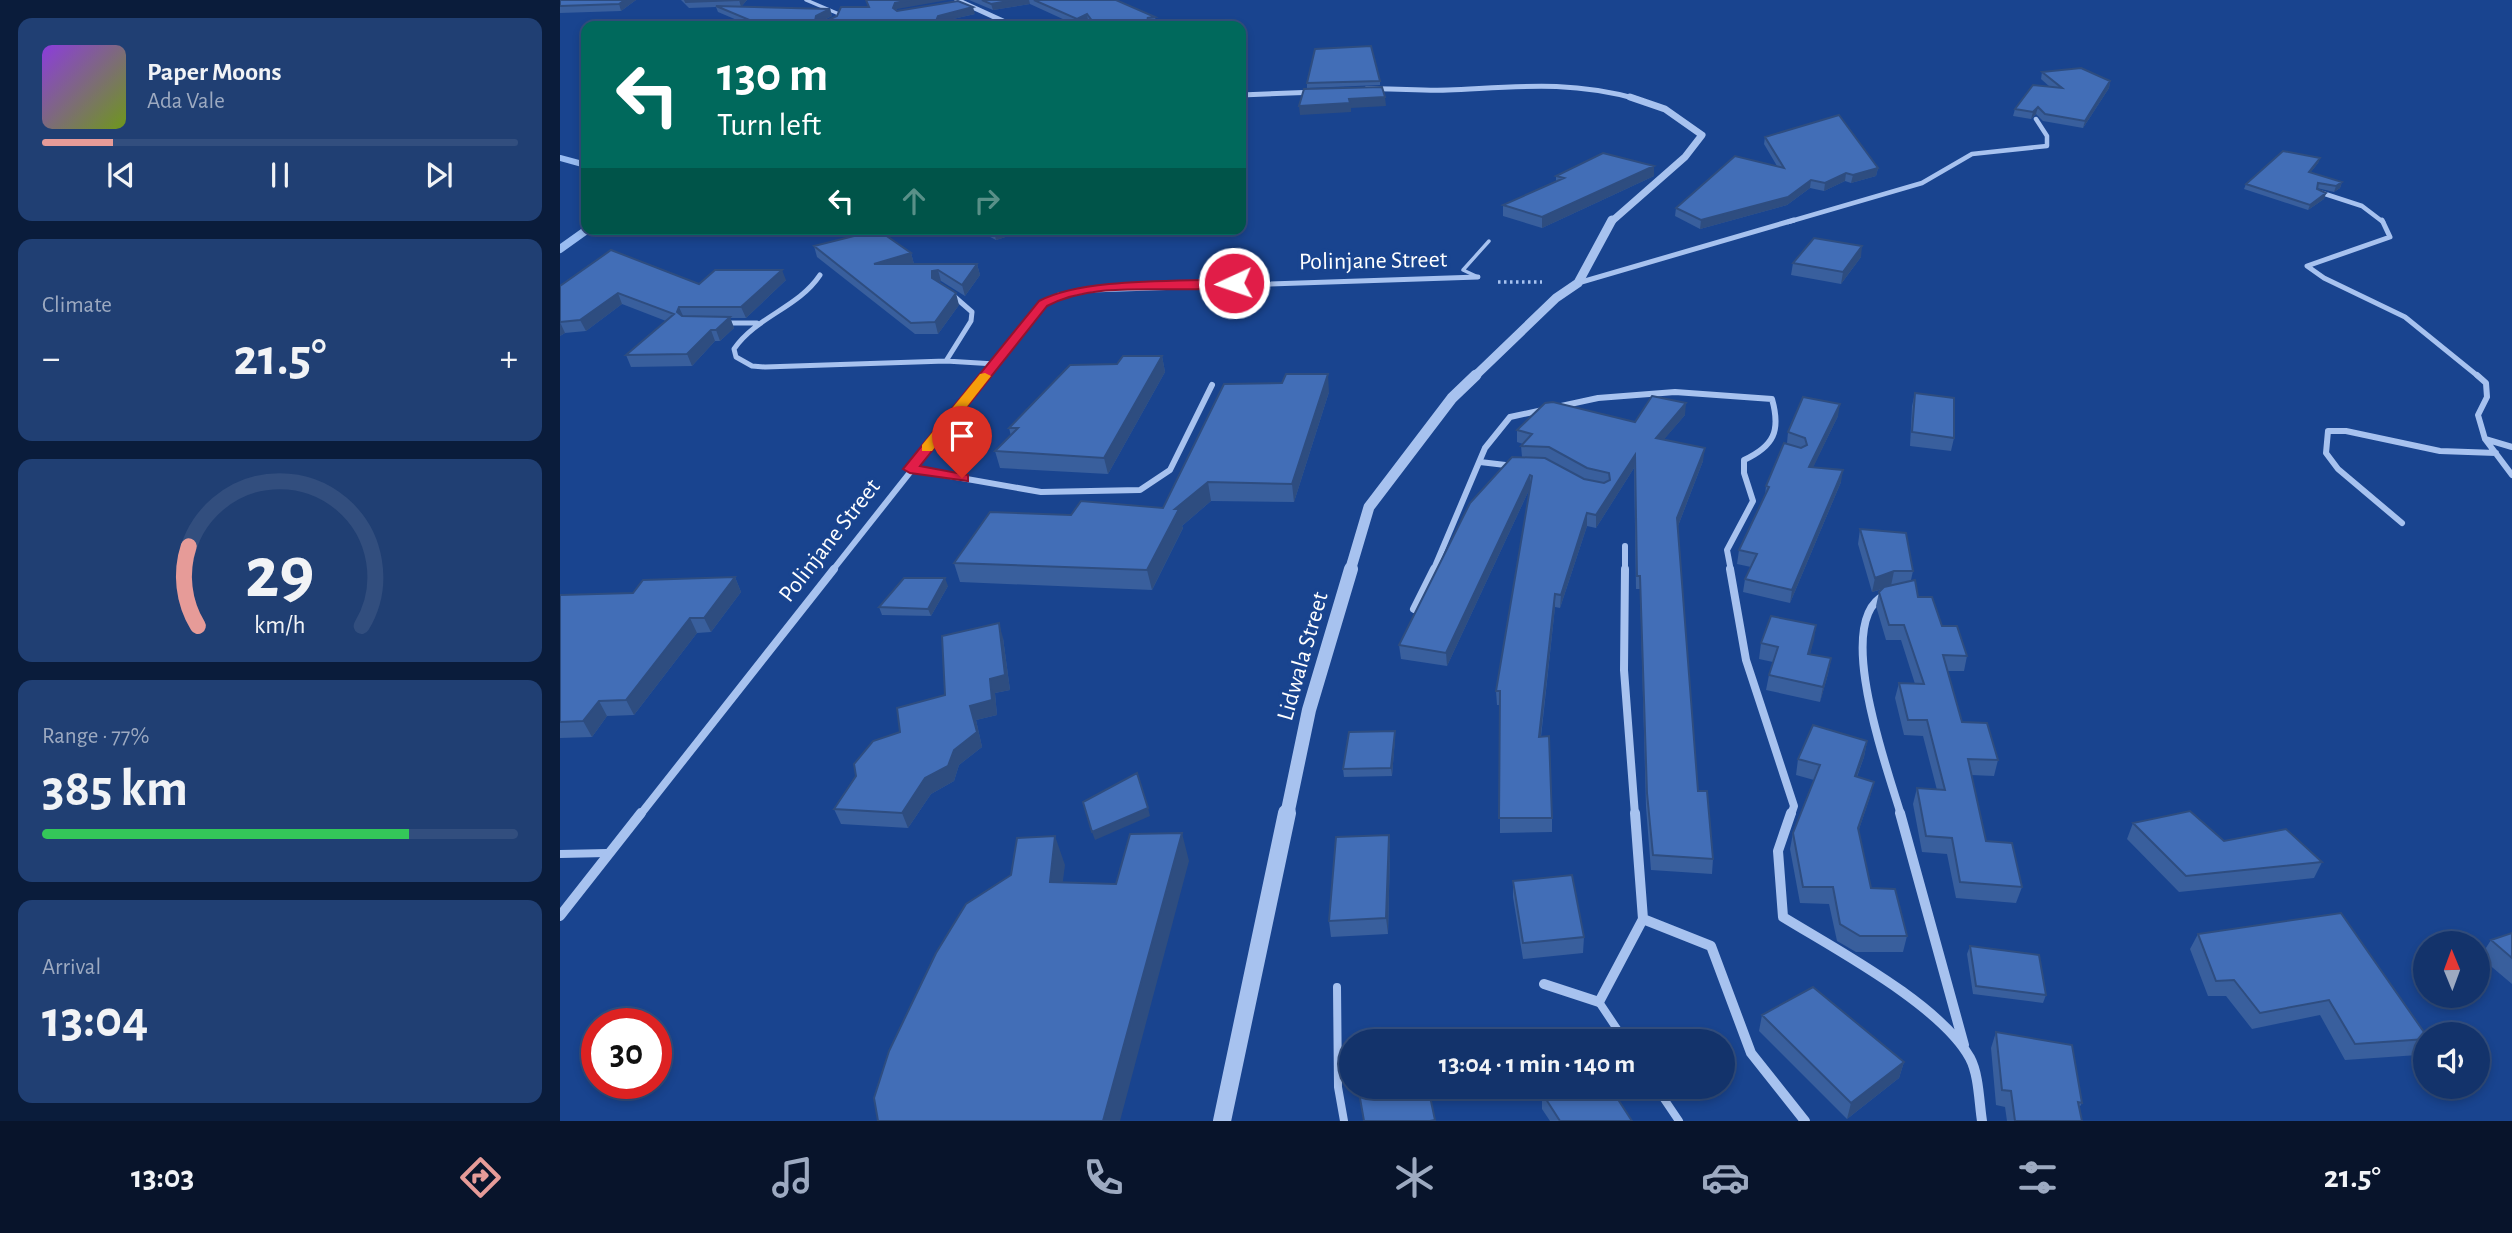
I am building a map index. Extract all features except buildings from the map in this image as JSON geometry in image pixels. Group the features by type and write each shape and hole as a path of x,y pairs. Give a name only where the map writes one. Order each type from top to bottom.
{"street":[{"path":"806,0 839,14 832,21"},
{"path":"950,4 960,1 1000,20"},
{"path":"988,21 1000,20"},
{"path":"1350,90 1437,90 1520,84 1561,86 1623,95 1654,105 1690,122 1702,135 1685,157 1613,218 1578,283"},
{"path":"1246,95 1324,91"},
{"path":"1578,283 1922,183 1972,154 2046,146 2047,136 2036,119"},
{"path":"2319,192 2379,214 2388,225 2390,237 2307,266 2315,273 2356,291 2420,326 2486,383 2487,397 2478,415 2485,439 2512,475"},
{"path":"820,275 807,291 758,323 738,341 734,349 736,357 752,366 946,361 995,364"},
{"name":"Polinjane Street","path":"560,916 910,469 1043,304 1059,295 1091,290 1234,283 1478,277"},
{"name":"Lidwala Street","path":"1222,1121 1309,710 1369,506 1452,398 1531,322 1578,283"},
{"path":"939,286 958,296 972,312 971,321 946,361"},
{"path":"710,322 758,323"},
{"path":"910,469 1041,492 1140,490 1170,470 1212,385"},
{"path":"1414,609 1445,548 1485,448 1510,416 1598,398 1675,392 1772,399 1780,423 1774,446 1744,460 1744,473 1753,501 1727,550 1746,660 1794,806 1778,851 1783,917 1896,987 1965,1047"},
{"path":"2402,523 2338,469 2326,453 2328,431 2346,431 2440,451 2496,453"},
{"path":"2485,439 2512,447"},
{"path":"1480,462 1528,466"},
{"path":"1544,984 1599,1002 1643,919 1624,670 1625,546"},
{"path":"1896,593 1876,596 1865,608 1861,648 1868,696 1965,1047 1971,1060 1982,1121"},
{"path":"1643,919 1711,946 1751,1053 1805,1121"}],"lane":[{"path":"1478,277 1463,270 1489,241"},
{"path":"560,854 607,853"},
{"path":"1337,987 1338,1087 1344,1121"},
{"path":"1599,1002 1617,1029"},
{"path":"1664,1099 1679,1121"}],"path":[{"path":"1478,277 1506,283 1578,283"}],"waterway":[{"path":"560,158 581,164"},
{"path":"560,249 581,234"}],"slow traffic":[{"path":"927,448 985,376"}],"route":[{"path":"962,478 910,469 1043,304 1059,295 1091,290 1234,283"}]}
